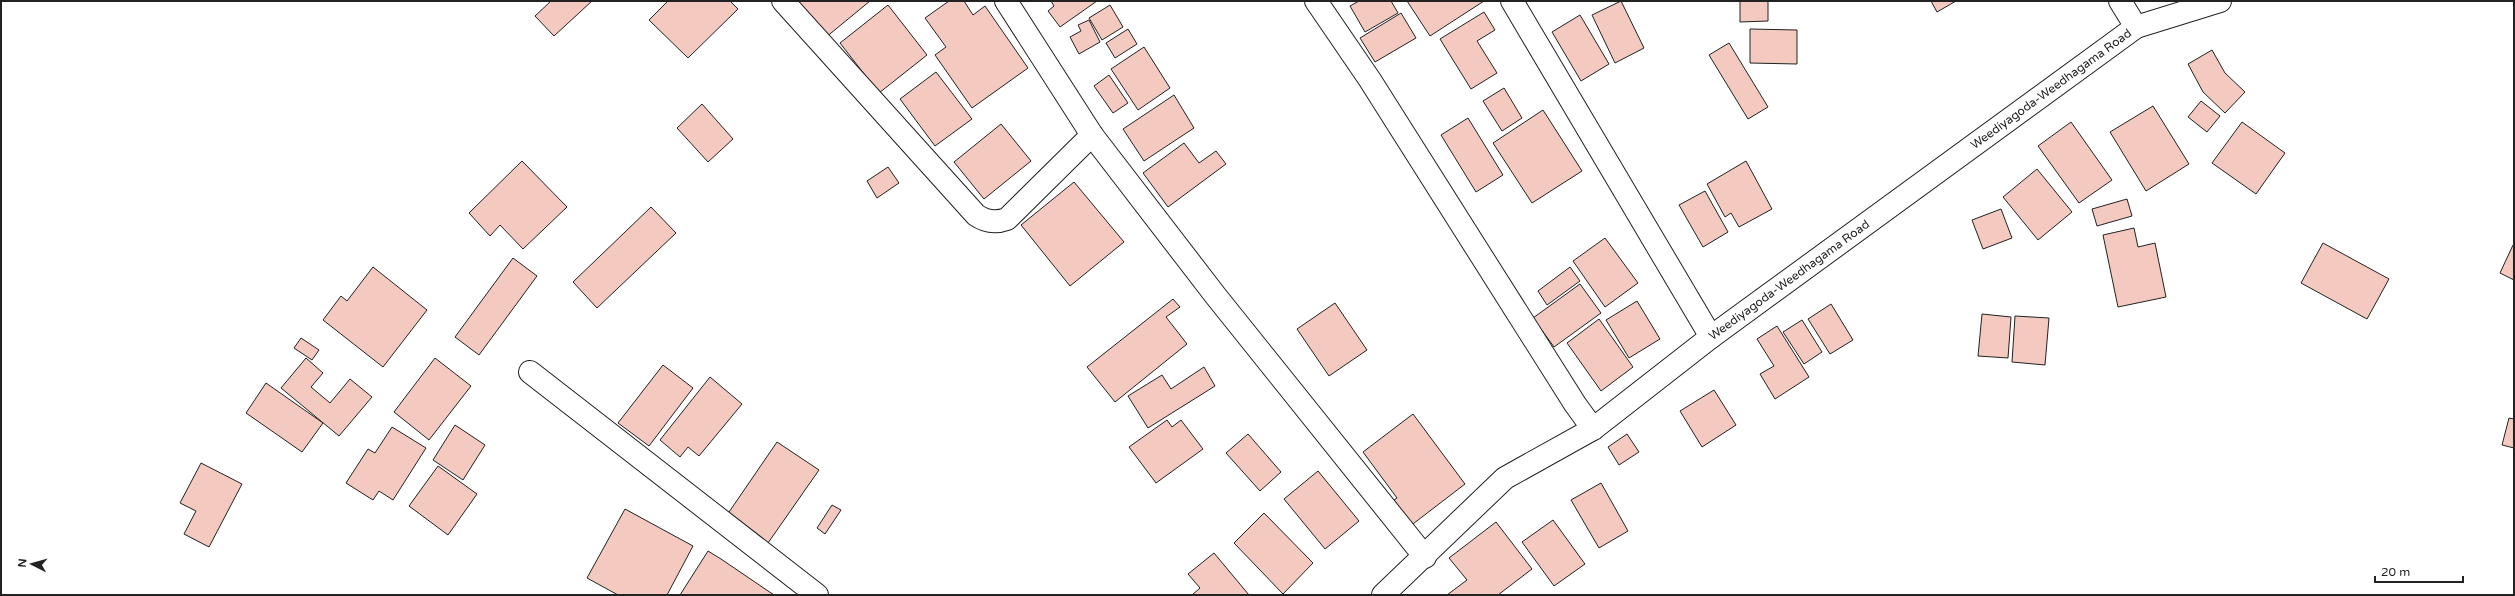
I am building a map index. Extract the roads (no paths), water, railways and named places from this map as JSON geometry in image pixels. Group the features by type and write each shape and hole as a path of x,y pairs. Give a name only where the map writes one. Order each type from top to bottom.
{"street":[{"path":"783,1 976,215 984,220 998,222 1008,219 1092,135"},
{"path":"1006,1 1092,135 1215,295 1425,557"},
{"path":"1316,1 1370,80 1575,404 1593,429"},
{"path":"1512,1 1711,336"},
{"path":"2120,1 2136,28"},
{"name":"Weediyagoda-Weedhagama Road","path":"1383,595 1425,557 1505,478 1593,429 1711,336 2136,28 2220,1"},
{"path":"530,372 817,595"}]}
